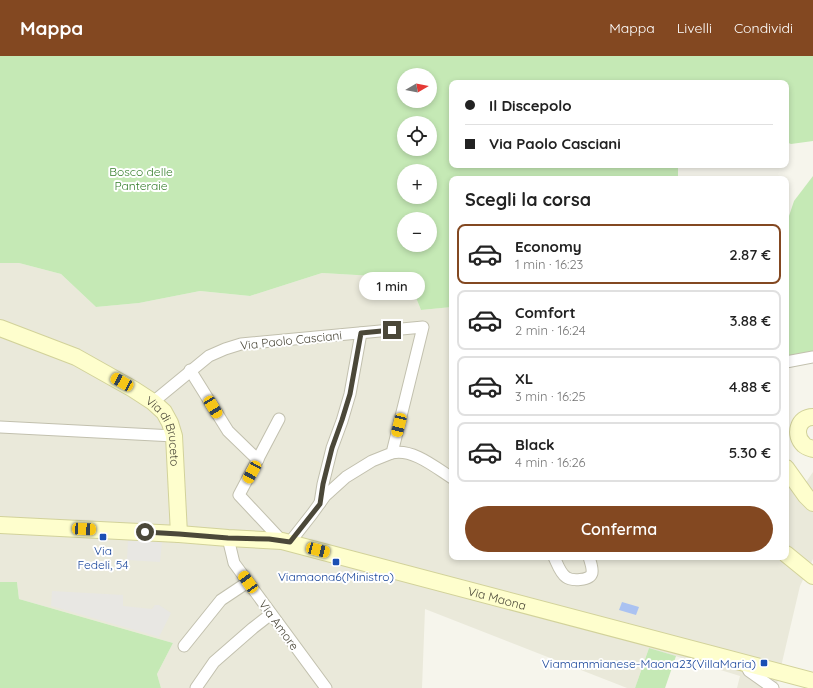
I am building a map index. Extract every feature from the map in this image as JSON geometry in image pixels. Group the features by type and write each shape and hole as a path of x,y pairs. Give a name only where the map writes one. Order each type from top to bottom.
{"main road":[{"name":"Via di Bruceto","path":"0,328 76,357 133,389 153,402 164,412 170,422 174,436 179,534"},
{"path":"813,417 808,417 800,423 798,428 799,437 804,446 813,449"},
{"path":"789,472 806,496 813,502"},
{"name":"Via Maona","path":"0,524 179,534 286,542 813,681"},
{"path":"789,556 813,576"}],"street":[{"name":"Via Paolo Casciani","path":"153,402 190,370 209,356 241,344 423,326 392,453"},
{"path":"320,504 323,484 332,448 350,394 361,333"},
{"path":"789,361 813,357"},
{"path":"190,370 228,432 258,460"},
{"path":"279,419 239,495 286,542 320,504 325,496 346,477 372,461 392,453 403,452 425,461 449,476"},
{"path":"0,427 174,436"},
{"name":"Via Amore","path":"228,538 234,563 326,688"},
{"path":"556,560 565,577 576,580 586,578 592,574 590,560"},
{"path":"184,646 221,600 248,582"},
{"path":"196,688 214,662 253,628 272,614"},
{"path":"745,663 749,671 773,688"}],"shaded area":[{"path":"0,263 19,263 61,274 96,307 139,303 200,291 250,296 322,273 408,278 421,310 449,307 449,560 789,560 789,463 804,485 813,472 813,559 800,586 776,688 737,688 740,676 649,648 635,688 627,688 425,609 422,688 161,688 157,674 173,643 19,599 17,582 0,582"},
{"path":"128,540 162,542 160,562 127,560"},
{"path":"52,591 123,595 123,606 152,609 155,605 159,605 171,613 159,637 51,606"}],"green space":[{"name":"Bosco delle Panteraie","path":"0,56 813,56 813,141 791,144 789,143 789,80 449,80 449,168 678,168 678,176 449,176 449,307 421,310 408,278 322,273 250,296 200,291 139,303 96,307 61,274 19,263 0,263"},
{"path":"813,176 813,352 789,358 789,216 794,201"},
{"path":"0,582 17,582 19,599 173,643 157,674 161,688 0,688"},
{"path":"649,648 676,656 665,688 635,688"}],"water":[{"path":"622,602 639,607 636,615 619,610"}],"place":[{"name":"Via Fedeli, 54","path":"103,537"},
{"name":"Viamaona6(Ministro)","path":"336,562"},
{"name":"Viamammianese-Maona23(VillaMaria)","path":"764,663"}],"route":[{"path":"145,532 228,538 269,539 290,542 320,504 323,484 332,448 350,394 361,333 392,330"}]}
